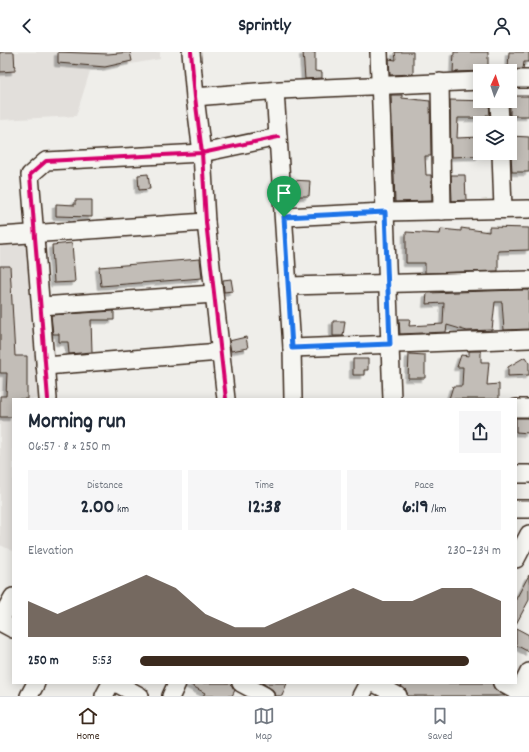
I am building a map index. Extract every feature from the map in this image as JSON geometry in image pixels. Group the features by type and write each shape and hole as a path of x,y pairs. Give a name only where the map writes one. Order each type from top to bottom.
{"street":[{"path":"191,52 202,153 206,222 226,398"},
{"path":"379,52 392,398"},
{"path":"517,79 529,79"},
{"path":"195,97 275,91 473,81"},
{"path":"440,82 442,211"},
{"path":"275,91 292,348 293,398"},
{"path":"48,398 36,233 30,175 46,161 202,153 278,136"},
{"path":"501,160 503,209"},
{"path":"284,217 385,212 529,208"},
{"path":"0,236 206,222"},
{"path":"288,286 529,280"},
{"path":"41,306 214,294"},
{"path":"292,348 529,339"},
{"path":"45,366 220,352"},
{"path":"517,408 529,408"},
{"path":"517,474 529,474"},
{"path":"517,509 529,509"},
{"path":"517,556 529,534"},
{"path":"12,599 0,621 12,628"},
{"path":"504,684 522,694 529,672"},
{"path":"29,696 35,684"},
{"path":"104,696 110,684"},
{"path":"118,684 140,696"},
{"path":"170,696 176,684"},
{"path":"243,684 265,696"},
{"path":"361,696 367,684"},
{"path":"376,684 398,696"}],"shaded area":[{"path":"0,52 160,52 160,59 90,71 76,116 0,120"},
{"path":"30,241 39,398 12,398 12,551 0,545 0,243"}],"building":[{"path":"0,52 14,52 15,71 0,72"},
{"path":"58,52 108,54 130,52 132,61 105,67 58,63"},
{"path":"303,52 315,52 315,71 322,72 322,78 305,79"},
{"path":"395,52 413,52 413,74 390,75 389,59 396,60"},
{"path":"454,52 488,52 488,64 473,64 473,71 453,72"},
{"path":"509,52 529,52 529,62 524,62 523,69 517,69 517,64 508,64"},
{"path":"391,95 402,95 402,98 430,101 431,156 425,156 426,175 431,175 432,201 395,202"},
{"path":"517,96 529,96 529,116 510,116 510,108 517,108"},
{"path":"450,100 473,101 473,108 490,108 490,115 473,116 473,118 458,118 457,138 473,137 473,156 451,157"},
{"path":"517,136 529,137 529,172 512,172 511,160 517,160"},
{"path":"148,174 150,189 139,190 138,175"},
{"path":"451,175 465,175 466,200 452,201"},
{"path":"291,180 310,181 309,196 292,196"},
{"path":"75,200 92,200 92,217 56,216 56,204 75,205"},
{"path":"489,227 529,228 529,250 498,251 498,271 425,273 425,263 406,263 406,232 440,234 441,229 461,231 461,228 489,232"},
{"path":"72,243 75,282 54,283 52,245"},
{"path":"200,259 202,278 101,286 99,267"},
{"path":"0,266 10,266 15,356 27,356 27,398 12,398 12,417 0,417 0,396 6,396 7,373 0,373"},
{"path":"231,279 233,291 224,292 223,280"},
{"path":"529,290 529,329 504,330 502,302 495,302 492,330 467,331 447,325 446,332 400,334 399,319 410,319 409,326 443,324 444,303 426,304 427,293"},
{"path":"114,311 114,320 91,320 92,352 69,354 68,342 59,342 59,334 53,334 51,315"},
{"path":"333,321 345,321 343,336 333,336"},
{"path":"246,337 248,348 231,351 229,341"},
{"path":"469,351 481,351 481,362 489,362 487,385 499,384 499,398 449,398 453,386 462,386 463,367 457,367 461,355 469,356"},
{"path":"409,354 425,355 425,378 408,378"},
{"path":"525,357 529,363 529,375 508,376 508,367"},
{"path":"353,359 368,359 368,370 364,370 364,375 353,375"},
{"path":"517,418 529,418 529,433 517,432"},
{"path":"529,575 529,600 517,622 517,597"},
{"path":"517,629 529,635 529,652 517,646"},
{"path":"189,684 232,684 235,690 232,696 203,696 205,693"},
{"path":"264,684 287,684 282,696 275,696 273,690"},
{"path":"402,684 492,684 494,688 505,696 408,696 406,690 401,686"}],"cycle path":[{"path":"191,52 202,153 206,222 226,398"},
{"path":"48,398 30,175 46,161 202,153 278,137"}],"route":[{"path":"385,212 390,344 292,348 284,217 385,212"}]}
